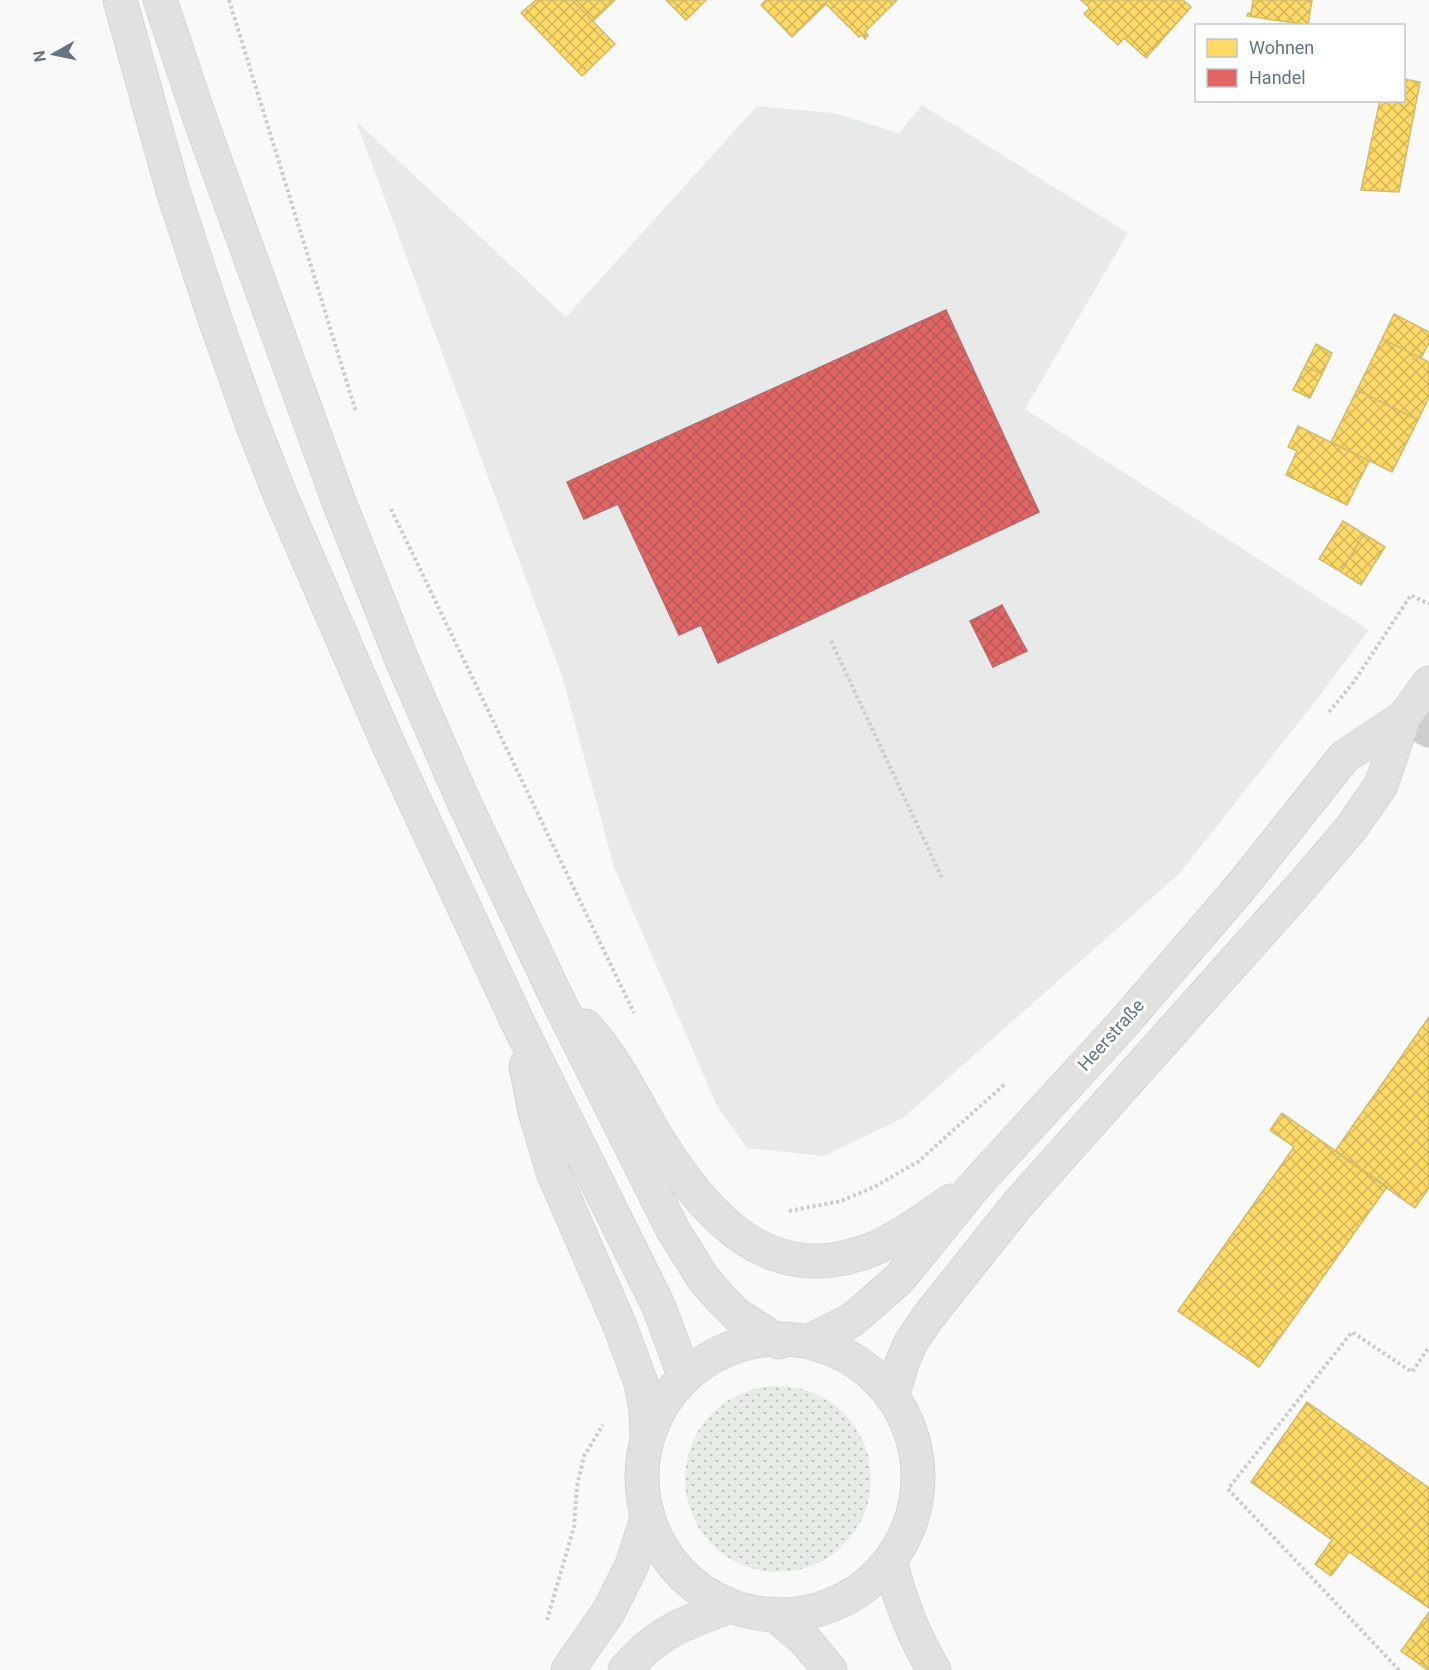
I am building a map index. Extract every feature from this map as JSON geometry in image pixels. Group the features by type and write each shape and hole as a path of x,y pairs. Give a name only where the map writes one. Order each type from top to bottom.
{"main road":[{"path":"120,0 173,191 214,320 292,524 376,717 518,1023 659,1307 684,1375"},
{"path":"160,0 200,119 339,502 430,726 464,802 555,994 660,1206 703,1278 737,1315 793,1342"},
{"name":"Heerstraße","path":"892,1397 911,1342 1018,1203 1352,827 1381,785 1417,724 1429,683"},
{"name":"Heerstraße","path":"793,1342 852,1320 899,1279 977,1183 1122,1024 1239,889 1344,757 1417,724"},
{"path":"555,994 610,1055 660,1142 703,1202 742,1238 762,1249 785,1258 806,1261 849,1257 896,1238 977,1183"},
{"path":"518,1023 535,1112 553,1172 620,1326 641,1383 646,1408 647,1442 642,1478 648,1515 660,1546 673,1568 690,1586 727,1607 774,1614 825,1608 848,1599 873,1583 891,1563 903,1544 911,1522 917,1498 918,1477 912,1440 892,1397 876,1377 848,1354 830,1347 793,1342 751,1343 724,1349 701,1360 684,1375 659,1412 647,1442"},
{"path":"568,1670 609,1611 632,1565 648,1515"},
{"path":"891,1563 906,1613 934,1670"},
{"path":"625,1670 650,1644 661,1637 691,1621 727,1607"},
{"path":"774,1614 804,1639 830,1670"}],"path":[{"path":"229,0 357,418"},
{"path":"390,507 635,1014"},
{"path":"1325,717 1353,683 1411,595 1429,604"},
{"path":"831,641 943,880"},
{"path":"779,1209 789,1211 841,1201 874,1187 919,1161 1012,1077"},
{"path":"1399,1670 1227,1489 1352,1332 1412,1372 1429,1347"}],"shaded area":[{"path":"922,105 1128,233 1025,409 1369,630 1179,874 903,1118 824,1156 747,1148 717,1106 615,870 562,676 356,121 566,317 757,106 834,113 899,133"},
{"path":"778,1386 814,1393 844,1413 864,1443 871,1479 864,1515 844,1545 814,1565 778,1572 742,1565 712,1545 692,1515 685,1479 692,1443 712,1413 742,1393"}],"building: Wohnen":[{"path":"536,0 572,0 615,44 582,76 521,13"},
{"path":"572,0 615,0 593,21"},
{"path":"666,0 706,0 686,20"},
{"path":"766,0 897,0 865,32 868,35 865,39 862,35 859,37 826,4 792,37 761,5"},
{"path":"1081,0 1183,0 1191,7 1146,58 1124,38 1118,45 1084,14 1090,8"},
{"path":"1253,0 1312,0 1308,24 1247,16 1251,13"},
{"path":"1405,79 1420,82 1399,192 1361,190 1380,102 1405,102"},
{"path":"1394,314 1429,332 1429,343 1421,358 1382,339"},
{"path":"1382,339 1429,362 1429,397 1418,420 1357,390"},
{"path":"1316,344 1332,353 1322,374 1305,366"},
{"path":"1305,366 1322,374 1310,398 1293,390"},
{"path":"1357,390 1418,420 1392,472 1331,442"},
{"path":"1298,426 1369,461 1347,505 1286,475 1297,451 1288,447"},
{"path":"1343,521 1364,534 1341,572 1319,559"},
{"path":"1364,534 1385,547 1361,585 1341,572"},
{"path":"1429,1017 1429,1188 1415,1208 1335,1151"},
{"path":"1282,1113 1387,1187 1259,1367 1178,1311 1294,1147 1270,1130"},
{"path":"1307,1402 1429,1488 1429,1608 1349,1552 1331,1576 1315,1564 1332,1540 1251,1482"},
{"path":"1429,1612 1429,1670 1428,1670 1401,1651"}],"building: Handel":[{"path":"946,310 1039,512 718,663 701,625 679,635 618,504 584,519 567,482"},
{"path":"1002,605 1027,651 993,667 970,621"}]}
